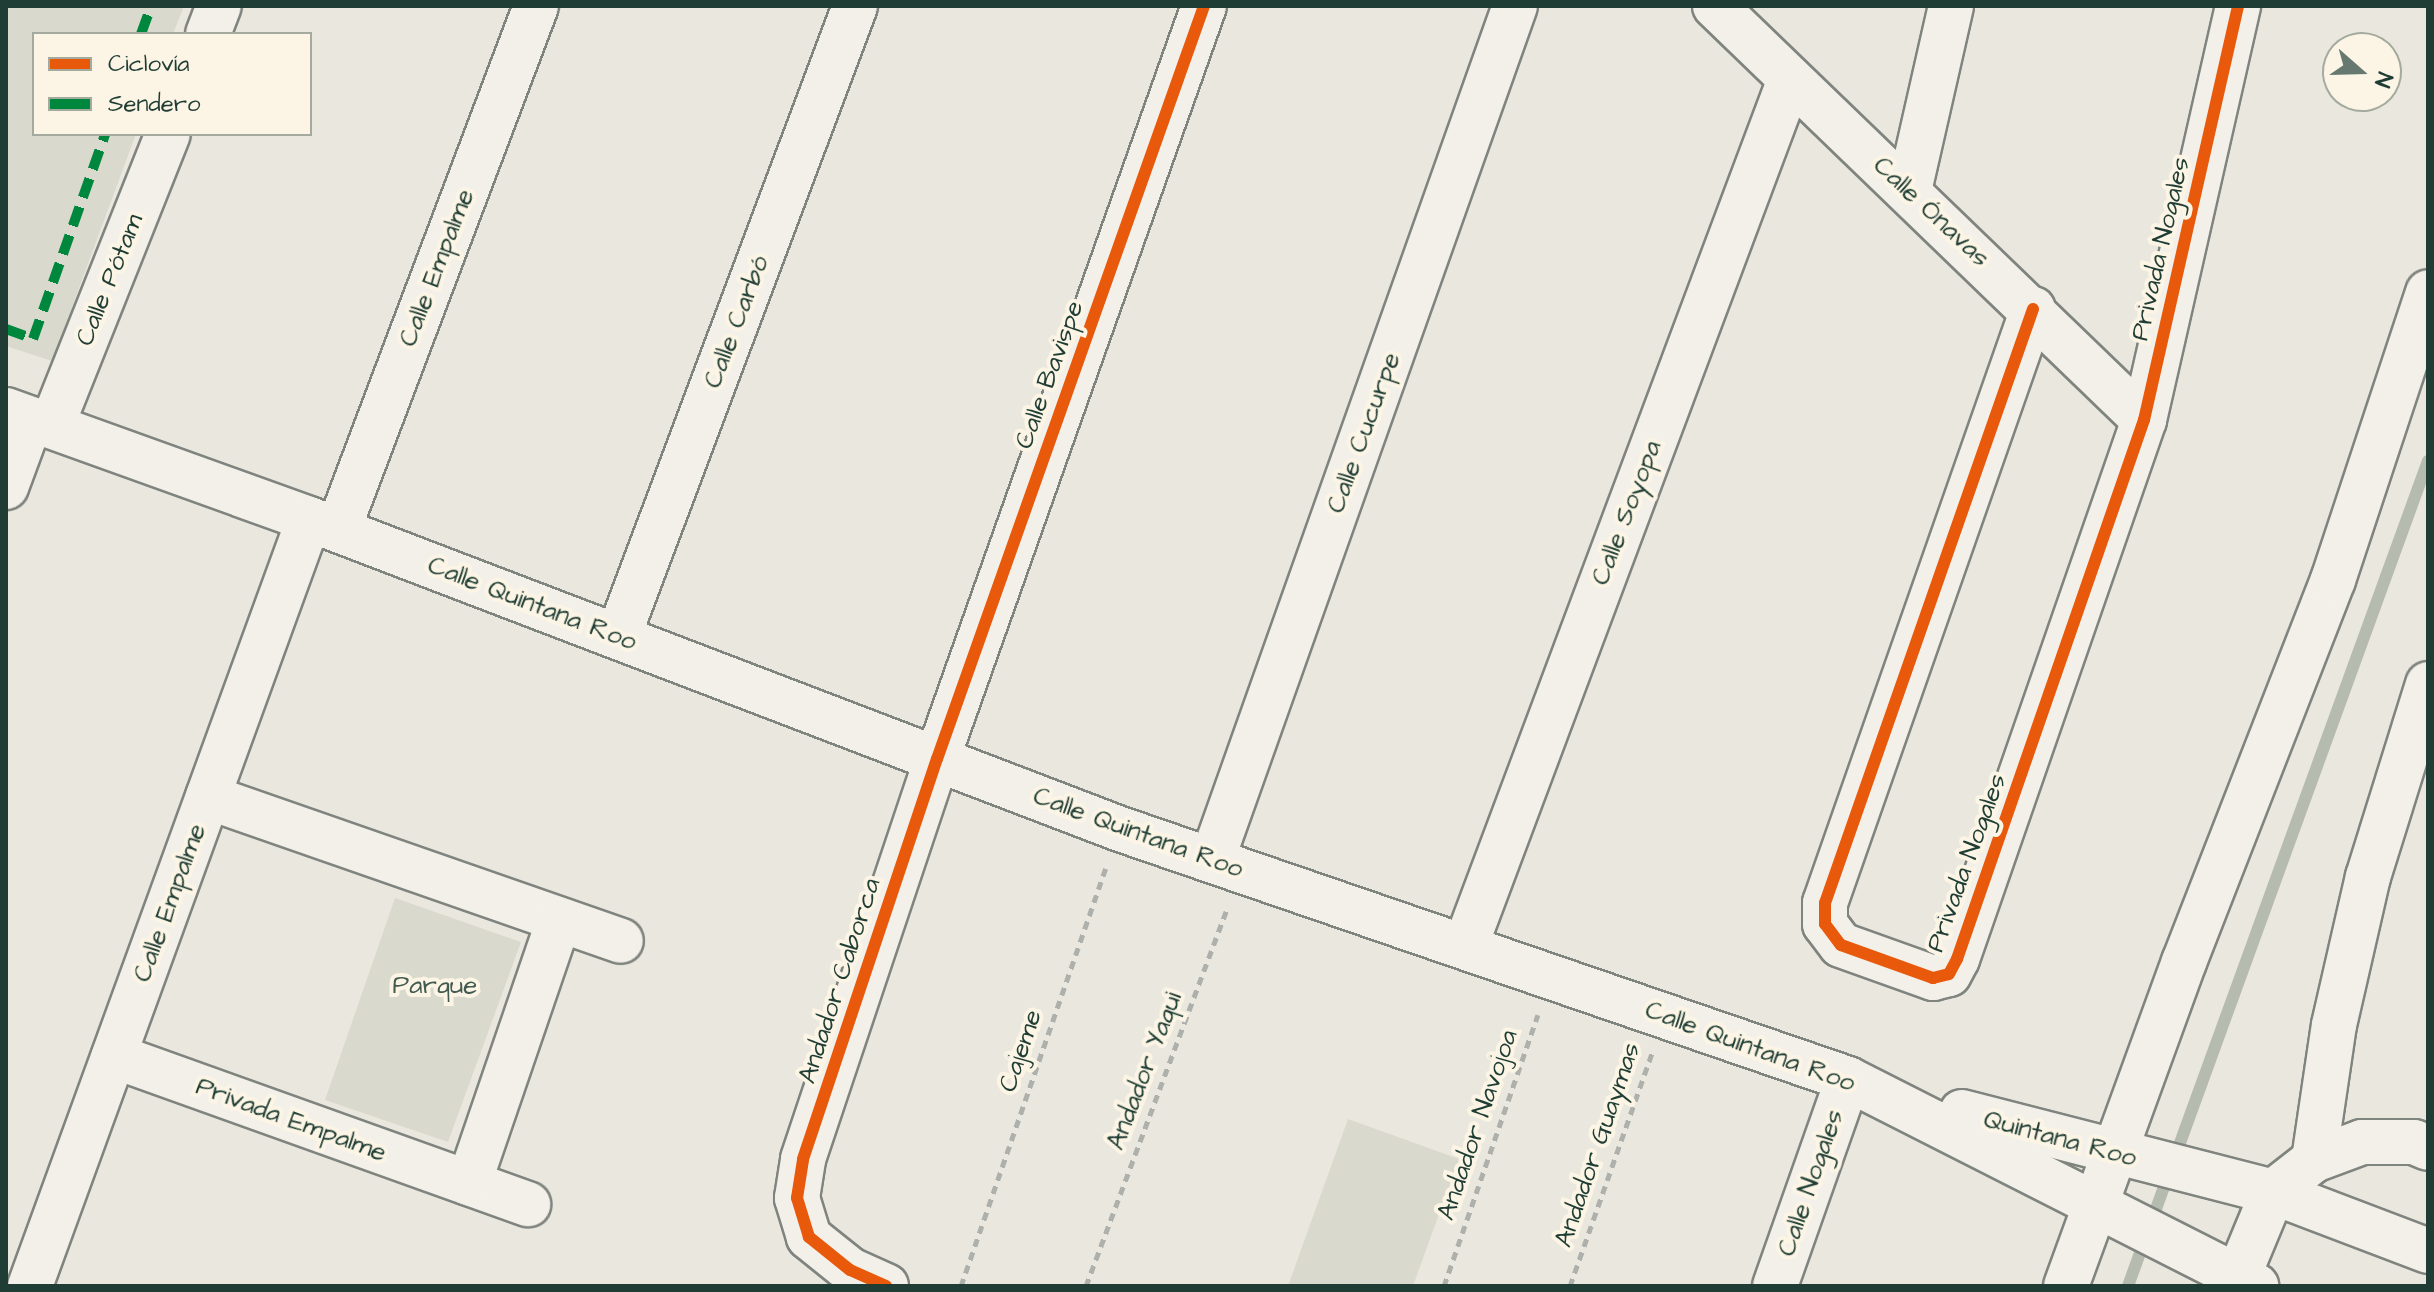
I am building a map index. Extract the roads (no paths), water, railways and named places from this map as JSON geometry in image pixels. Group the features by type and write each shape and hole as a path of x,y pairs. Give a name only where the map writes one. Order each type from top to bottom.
{"street":[{"path":"209,32 219,6"},
{"name":"Calle Empalme","path":"30,1286 208,797 536,6"},
{"name":"Calle Carbó","path":"618,637 855,6"},
{"name":"Calle Bavispe","path":"937,759 1204,6"},
{"name":"Calle Cucurpe","path":"1227,865 1515,6"},
{"name":"Calle Ónavas","path":"1715,6 2033,309 2144,420"},
{"path":"1909,191 1951,6"},
{"name":"Privada Nogales","path":"2033,309 1825,903 1825,924 1841,945 1933,978 1949,974 1957,959 2144,420 2238,6"},
{"name":"Calle Soyopa","path":"1465,947 1790,79"},
{"name":"Calle Pótam","path":"6,487 30,418 167,136"},
{"path":"2066,1286 2107,1207 2128,1158 2370,479 2428,292"},
{"name":"Calle Quintana Roo","path":"30,418 323,525 1120,829 1848,1079 2107,1207 2239,1280"},
{"path":"2314,1160 2334,1025 2368,877 2428,684"},
{"name":"Andador Caborca","path":"886,1286 829,1256 809,1237 800,1218 797,1189 803,1159 937,759"},
{"path":"208,797 621,941"},
{"path":"469,1183 559,920"},
{"name":"Privada Empalme","path":"114,1056 528,1204"},
{"name":"Quintana Roo","path":"1848,1079 2128,1158 2256,1188"},
{"name":"Calle Nogales","path":"1775,1286 1848,1079"},
{"path":"2256,1188 2314,1160 2362,1142 2414,1142 2428,1148"},
{"path":"2256,1188 2428,1251"},
{"path":"2239,1280 2256,1188"}],"waterway":[{"path":"2128,1286 2428,461"}],"park label":[{"name":"Parque","path":"435,986"}]}
